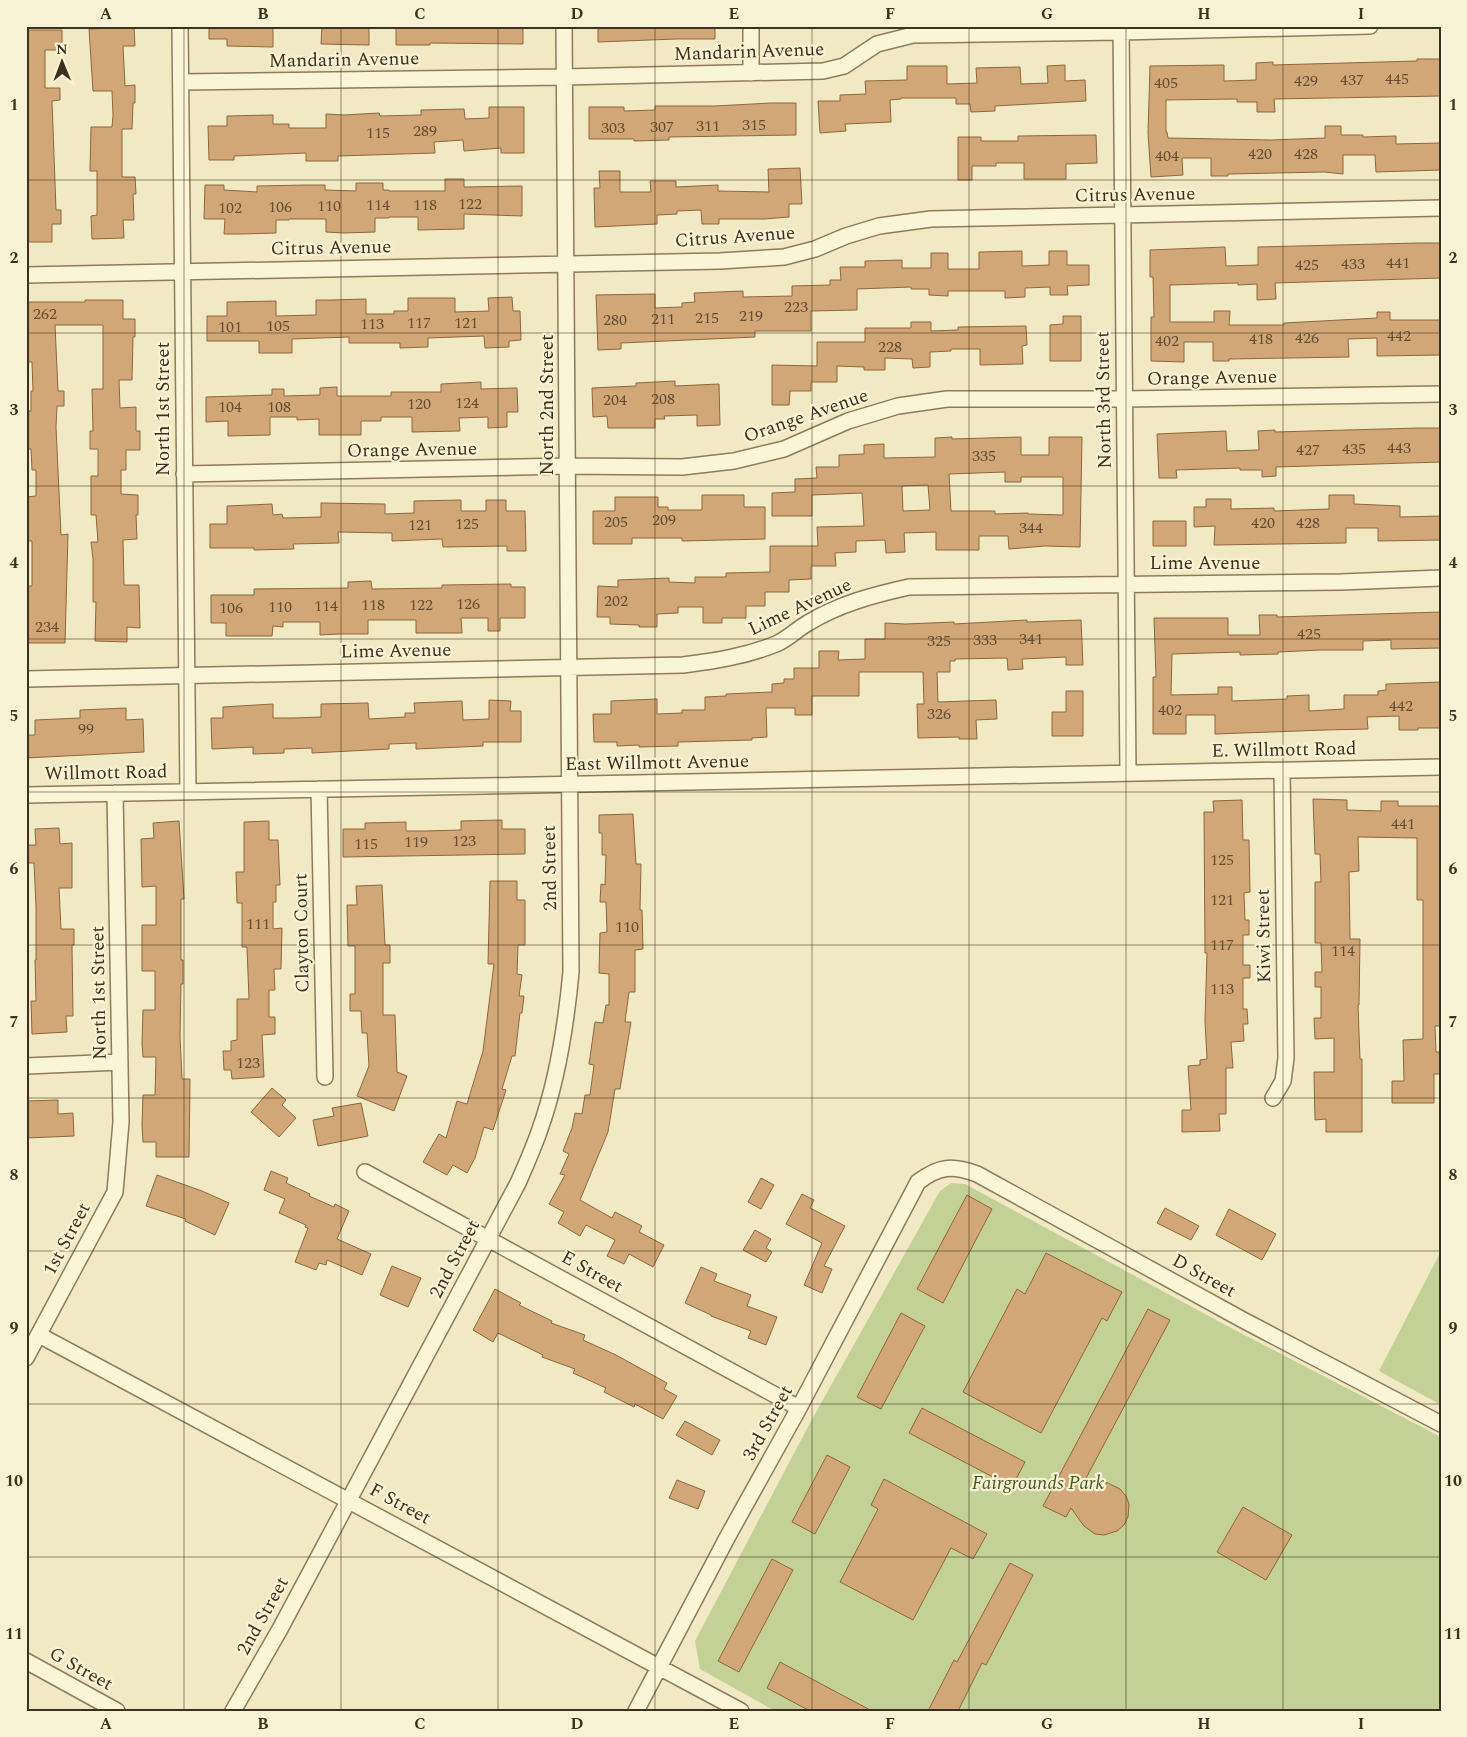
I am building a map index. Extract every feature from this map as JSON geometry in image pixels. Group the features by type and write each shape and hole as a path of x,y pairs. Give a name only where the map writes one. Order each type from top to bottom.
{"street":[{"name":"North 1st Street","path":"180,26 188,792"},
{"name":"North 2nd Street","path":"564,26 569,784"},
{"path":"750,26 751,73"},
{"name":"Mandarin Avenue","path":"180,82 564,77 823,71 844,66 877,44 913,34 937,31 1370,26"},
{"name":"North 3rd Street","path":"1121,29 1128,773"},
{"name":"Citrus Avenue","path":"26,275 720,261 784,257 815,249 846,236 879,226 896,222 930,219 1441,208"},
{"name":"Orange Avenue","path":"184,474 567,466 682,467 734,461 784,448 848,421 890,409 946,399 1124,399 1441,394"},
{"name":"Lime Avenue","path":"26,679 683,665 730,659 778,644 808,623 840,607 874,595 909,588 1341,582 1441,578"},
{"name":"E. Willmott Road","path":"1128,773 1441,767"},
{"name":"Kiwi Street","path":"1273,1098 1283,1081 1286,1058 1282,771"},
{"name":"East Willmott Avenue","path":"188,792 1128,773"},
{"name":"2nd Street","path":"233,1711 280,1629 518,1183 540,1129 563,1039 571,972 569,784"},
{"name":"Clayton Court","path":"320,789 325,1077"},
{"name":"Willmott Road","path":"26,795 188,792"},
{"name":"North 1st Street","path":"115,793 121,1122 116,1192"},
{"path":"26,1066 120,1062"},
{"name":"3rd Street","path":"636,1711 918,1182 931,1172 947,1168"},
{"name":"D Street","path":"947,1168 964,1169 977,1174 1243,1320 1441,1424"},
{"name":"E Street","path":"364,1172 799,1408"},
{"name":"1st Street","path":"26,1358 116,1192"},
{"name":"F Street","path":"39,1334 741,1711"},
{"name":"G Street","path":"26,1662 117,1711"}],"green space":[{"name":"Fairgrounds Park","path":"951,1183 965,1184 1229,1327 1441,1437 1441,1711 775,1711 700,1669 695,1641 810,1423 940,1191"},
{"path":"1441,1251 1441,1405 1379,1371"}],"building":[{"path":"209,26 273,26 273,47 227,46 227,39 209,39"},
{"path":"322,26 369,26 369,45 321,44"},
{"path":"396,26 523,26 523,44 430,43 430,45 396,45"},
{"path":"598,26 715,26 715,39 598,42"},
{"path":"134,27 135,46 123,46 125,86 135,85 135,103 133,103 132,129 122,129 122,177 135,177 136,194 133,194 134,220 123,220 124,238 92,239 91,216 97,215 97,171 90,171 91,127 112,127 113,115 112,91 93,91 89,29"},
{"path":"26,30 62,30 62,50 45,50 45,88 60,88 60,100 52,101 56,210 61,210 61,224 52,224 52,242 26,242"},
{"path":"1417,59 1441,59 1441,96 1274,99 1275,112 1257,112 1257,102 1237,102 1237,99 1166,100 1166,132 1168,138 1271,140 1325,138 1325,126 1341,126 1341,135 1363,135 1363,137 1396,136 1396,144 1441,143 1441,170 1376,172 1375,155 1343,155 1343,174 1325,172 1211,176 1211,158 1182,158 1183,175 1151,177 1148,133 1150,66 1224,65 1224,81 1256,80 1256,63 1273,62 1273,65 1417,61"},
{"path":"1065,65 1065,81 1085,80 1086,101 995,106 995,111 971,112 970,104 956,104 956,98 901,98 890,100 891,122 845,124 846,131 820,133 818,101 840,101 840,95 866,94 865,81 907,80 907,66 947,66 947,84 977,83 976,68 1020,67 1021,84 1048,83 1047,66"},
{"path":"796,103 796,135 669,137 669,140 634,141 634,139 589,139 589,107 624,107 624,111 655,110 655,106 715,106"},
{"path":"489,107 524,107 524,153 501,153 501,148 464,151 463,140 434,142 435,153 338,156 338,161 306,161 306,153 234,156 234,160 209,160 208,126 227,126 227,116 273,115 273,124 289,124 289,128 326,128 326,114 379,113 380,116 421,115 421,110 464,109 465,119 489,118"},
{"path":"1096,135 1097,163 1066,164 1066,179 1024,179 1024,163 996,163 996,166 972,166 972,180 958,180 958,137 981,137 981,141 1018,141 1018,136"},
{"path":"800,168 802,204 789,204 789,217 719,219 719,224 702,224 701,210 677,211 677,214 657,215 657,224 595,227 594,188 600,188 599,171 620,171 620,192 651,192 650,181 676,181 676,187 718,185 718,191 769,192 768,169"},
{"path":"445,179 464,179 464,187 522,186 522,216 464,214 464,229 418,230 418,217 375,218 375,232 344,233 326,232 326,219 289,219 276,220 276,233 243,234 224,234 225,219 204,219 205,185 224,185 224,190 257,192 257,186 307,185 325,185 325,190 356,191 356,183 383,183 383,190 389,191 445,191"},
{"path":"1441,243 1441,278 1275,283 1276,299 1257,300 1257,284 1170,285 1170,322 1214,322 1214,311 1230,311 1229,325 1284,325 1284,323 1377,318 1377,312 1390,312 1390,320 1441,320 1441,355 1377,356 1377,338 1348,339 1349,357 1229,359 1229,361 1213,361 1213,342 1184,342 1184,362 1151,361 1151,317 1154,317 1153,277 1150,277 1150,250 1225,247 1226,266 1258,265 1258,247"},
{"path":"1022,251 1022,266 1049,265 1049,251 1067,251 1067,265 1089,265 1089,285 1067,286 1068,295 1050,295 1050,287 1025,288 1025,297 1005,298 1005,291 948,291 948,296 929,295 929,289 911,289 911,287 857,289 857,310 811,311 811,331 755,331 755,337 621,343 621,349 598,350 596,295 655,294 655,308 682,307 682,303 695,302 694,293 743,291 743,297 792,296 792,286 830,285 830,280 841,280 840,267 865,267 865,261 902,260 902,268 931,268 931,253 948,253 948,269 979,269 979,252"},
{"path":"512,297 513,311 520,311 521,340 509,341 509,347 485,348 484,336 428,338 428,347 400,348 400,343 349,343 349,337 292,339 292,353 259,353 259,341 207,341 207,316 227,316 227,302 276,301 276,316 316,315 316,300 366,299 366,314 394,314 394,311 408,311 408,298 455,298 455,312 489,311 488,298"},
{"path":"85,300 123,300 123,319 135,319 132,380 119,380 120,408 136,407 136,431 140,431 140,450 126,450 126,470 121,470 121,494 138,495 138,515 136,515 137,539 123,540 124,585 139,585 140,628 127,627 127,642 95,641 96,602 93,602 91,542 98,542 96,515 91,515 91,476 98,476 98,449 90,449 90,431 93,431 92,389 103,389 103,325 55,325 58,391 64,391 64,406 57,406 56,427 61,535 68,534 65,643 28,643 28,634 26,634 26,586 32,586 32,541 26,541 26,497 36,496 36,470 32,470 31,449 26,449 26,411 31,411 31,391 33,391 32,362 26,362 26,302 85,302"},
{"path":"1063,316 1081,316 1081,361 1050,361 1050,325 1063,324"},
{"path":"911,322 931,322 931,331 958,330 958,327 1026,326 1027,345 1022,346 1023,364 980,365 980,349 951,349 951,351 930,352 930,367 913,368 912,359 885,358 885,370 864,370 864,367 837,366 837,382 811,382 811,391 790,391 789,405 772,405 772,365 817,366 817,342 865,342 865,328 911,328"},
{"path":"675,381 675,386 719,384 720,425 697,426 697,415 664,416 665,419 655,419 655,428 608,428 607,416 593,417 592,388 636,386 636,383"},
{"path":"481,382 481,389 517,388 518,412 507,412 507,427 488,428 488,417 459,418 460,431 412,432 412,417 381,417 381,421 361,421 361,435 319,435 319,419 297,420 297,417 270,417 270,435 228,436 228,421 206,422 206,397 272,395 272,389 284,389 284,396 320,395 320,388 337,387 337,396 391,396 391,392 441,392 441,384"},
{"path":"1441,428 1441,462 1276,467 1276,476 1262,477 1262,470 1240,470 1240,468 1176,470 1177,478 1159,478 1157,434 1226,431 1227,451 1259,450 1258,431"},
{"path":"1021,437 1021,455 1049,455 1049,437 1082,437 1080,547 1045,546 1009,549 1008,536 979,536 979,550 936,550 936,532 904,533 905,552 886,553 885,540 856,541 856,552 835,553 836,566 811,566 811,579 789,580 789,592 765,592 765,606 746,606 746,618 722,618 722,623 703,623 703,607 678,607 678,613 657,614 657,627 610,624 610,617 597,617 598,586 618,587 618,580 669,578 669,582 695,583 695,577 726,577 726,573 770,572 770,546 818,546 817,527 864,526 862,493 812,495 812,516 772,516 772,493 795,492 795,479 817,478 816,467 839,467 839,455 864,454 864,445 884,444 884,458 935,457 935,438","holes":["1005,472 1005,482 1021,482 1021,477 1063,477 1063,515 995,514 995,511 951,511 949,474","928,485 930,510 903,511 902,486"]},
{"path":"702,495 744,495 744,507 765,507 765,539 682,541 682,538 632,538 632,544 593,544 593,511 615,511 615,497 658,497 658,507 668,507 668,510 702,510"},
{"path":"1329,495 1354,495 1354,504 1400,506 1400,517 1441,516 1441,540 1378,541 1378,528 1346,528 1346,543 1214,545 1215,526 1194,527 1194,507 1206,507 1206,499 1231,499 1231,509 1274,508 1274,511 1329,509"},
{"path":"461,500 461,511 486,511 486,500 506,500 506,511 525,511 526,551 507,551 507,546 443,547 442,539 392,541 392,533 338,532 339,543 293,544 294,549 210,548 210,524 227,524 227,506 272,504 273,515 282,514 283,518 321,517 321,503 385,504 385,514 414,513 414,501"},
{"path":"1153,521 1186,521 1186,546 1153,546"},
{"path":"371,581 372,589 442,588 442,585 511,584 511,587 525,587 525,618 500,618 500,631 488,631 488,618 461,618 462,633 416,633 416,620 368,620 368,634 320,635 320,622 283,622 283,627 273,626 272,636 226,636 226,623 211,623 211,595 254,595 254,589 348,588 348,582"},
{"path":"1441,612 1441,648 1391,649 1391,640 1363,641 1363,650 1321,650 1240,655 1240,652 1172,654 1171,695 1218,694 1218,687 1232,687 1232,701 1287,699 1287,696 1309,695 1309,711 1344,709 1344,695 1378,695 1378,691 1386,690 1386,684 1441,682 1441,728 1399,730 1399,716 1367,717 1368,729 1215,734 1215,715 1186,715 1186,734 1153,734 1153,677 1156,677 1154,618 1228,618 1228,635 1260,635 1259,615 1277,615 1277,617"},
{"path":"1027,620 1027,622 1081,620 1083,665 1066,665 1066,657 1022,659 1023,669 1008,670 1007,658 955,659 955,661 950,661 950,672 937,672 938,702 996,700 997,719 976,720 977,739 959,739 959,737 918,738 917,704 924,704 923,672 859,672 859,696 812,696 812,715 795,715 795,708 766,708 767,737 752,738 752,740 678,742 678,746 617,746 617,742 594,742 593,714 611,714 611,701 657,699 657,714 682,713 682,710 705,710 705,697 772,692 772,684 784,683 784,679 794,679 794,668 819,668 819,651 839,651 838,660 865,659 865,639 885,639 885,623 954,622 954,624"},
{"path":"1066,691 1083,691 1083,736 1052,736 1052,712 1066,712"},
{"path":"489,700 511,701 510,711 521,711 521,742 483,742 483,746 416,749 416,743 389,744 389,749 312,753 312,748 284,749 284,753 253,754 253,747 212,749 211,718 223,718 223,707 273,704 273,718 293,718 321,717 321,704 368,703 369,719 405,717 405,713 415,713 414,703 462,701 463,720 489,719"},
{"path":"126,708 126,720 143,719 144,752 26,758 26,735 35,735 35,720 80,718 80,710"},
{"path":"1313,799 1347,800 1347,810 1381,811 1381,801 1398,801 1398,806 1441,806 1441,1026 1435,1026 1436,1052 1441,1052 1441,1074 1434,1074 1434,1103 1392,1103 1392,1081 1404,1081 1403,1040 1423,1039 1423,900 1417,900 1417,838 1358,837 1359,871 1349,872 1350,939 1360,939 1358,1005 1360,1059 1362,1059 1362,1132 1326,1132 1326,1119 1315,1120 1314,1072 1334,1072 1334,1038 1315,1039 1314,1018 1321,1018 1321,987 1315,987 1315,972 1322,972 1321,943 1315,943 1315,882 1321,882 1320,854 1315,854"},
{"path":"1242,800 1243,840 1249,840 1250,892 1244,893 1245,920 1249,920 1249,935 1243,935 1243,965 1250,965 1250,978 1243,978 1243,1009 1247,1009 1248,1024 1243,1024 1244,1041 1231,1042 1233,1068 1226,1068 1226,1114 1219,1114 1220,1131 1182,1132 1182,1110 1191,1110 1188,1066 1200,1065 1200,1060 1207,1059 1205,1021 1207,953 1205,953 1204,812 1214,812 1213,801"},
{"path":"633,814 636,864 641,864 640,910 642,910 643,949 635,950 635,992 629,992 625,1022 631,1022 620,1089 615,1089 608,1132 580,1200 612,1218 615,1212 642,1226 639,1232 664,1245 653,1267 629,1254 624,1264 607,1256 615,1240 586,1225 580,1236 558,1223 564,1212 549,1204 565,1175 560,1174 569,1154 563,1151 572,1128 575,1113 582,1114 585,1095 590,1095 594,1065 589,1064 595,1022 603,1023 606,1005 609,1005 609,974 599,973 600,933 607,932 606,902 600,902 601,884 605,885 606,855 602,855 602,833 599,833 599,815"},
{"path":"502,820 502,829 525,829 525,854 343,857 343,829 365,829 365,823 406,822 406,831 424,831 461,830 461,821"},
{"path":"179,821 184,899 181,899 183,984 181,984 180,1036 182,1079 190,1079 189,1157 156,1157 156,1142 143,1142 143,1095 155,1095 156,1057 143,1057 143,1010 155,1010 155,971 142,971 142,925 156,925 156,886 142,887 141,839 154,838 153,823"},
{"path":"269,821 269,840 278,840 280,885 276,885 276,902 273,902 273,929 282,928 281,969 274,969 275,990 269,990 269,1017 275,1017 275,1034 262,1035 264,1077 232,1079 231,1070 224,1070 223,1051 231,1051 231,1041 237,1040 237,999 249,999 247,947 242,947 242,903 237,903 236,872 244,872 244,822"},
{"path":"59,828 60,844 72,843 72,888 59,888 61,929 74,929 74,945 72,945 73,1016 66,1016 67,1032 32,1034 31,1001 36,1001 36,907 34,863 27,863 26,845 36,845 35,829"},
{"path":"490,881 517,881 517,900 525,900 525,945 518,945 517,974 522,975 519,996 524,996 522,1013 520,1013 515,1056 512,1056 502,1089 506,1090 493,1130 484,1127 475,1158 467,1173 453,1165 447,1175 423,1162 439,1134 446,1138 457,1101 467,1104 483,1051 494,964 488,964"},
{"path":"382,885 385,945 390,945 390,963 383,963 383,1015 395,1015 397,1072 407,1076 394,1111 357,1096 369,1066 367,1033 362,1033 361,1011 350,1011 350,994 355,994 355,946 348,946 347,905 357,905 356,886"},
{"path":"272,1088 286,1100 282,1105 296,1118 279,1137 251,1112"},
{"path":"58,1100 58,1114 73,1113 74,1136 26,1138 26,1101"},
{"path":"361,1103 368,1136 318,1146 313,1120 334,1116 332,1108"},
{"path":"271,1171 288,1178 286,1183 310,1194 309,1196 334,1207 335,1204 349,1211 337,1239 371,1254 362,1275 327,1260 326,1265 319,1263 316,1270 295,1262 308,1228 305,1227 306,1225 279,1213 285,1199 264,1190"},
{"path":"157,1175 229,1203 215,1235 185,1221 186,1219 146,1206"},
{"path":"761,1178 774,1185 761,1209 748,1202"},
{"path":"802,1194 814,1200 810,1208 845,1226 824,1266 832,1269 822,1293 804,1285 822,1243 786,1224"},
{"path":"967,1195 992,1209 943,1303 917,1289"},
{"path":"1165,1208 1199,1226 1191,1240 1157,1223"},
{"path":"1229,1209 1276,1234 1262,1260 1216,1235"},
{"path":"755,1230 771,1239 766,1248 772,1252 766,1262 743,1250"},
{"path":"1046,1253 1122,1292 1107,1321 1102,1318 1041,1433 963,1392 1017,1289 1025,1294"},
{"path":"392,1266 421,1278 408,1307 380,1295"},
{"path":"701,1267 717,1274 714,1281 751,1295 747,1306 777,1317 766,1345 748,1338 751,1331 711,1316 685,1303"},
{"path":"495,1289 521,1303 519,1305 552,1321 551,1323 585,1335 583,1340 616,1355 667,1383 664,1389 677,1396 663,1419 635,1404 634,1407 604,1392 606,1388 573,1373 575,1369 542,1357 543,1355 498,1333 493,1342 473,1330"},
{"path":"1148,1309 1170,1320 1084,1482 1108,1483 1120,1489 1126,1496 1129,1504 1128,1517 1124,1525 1117,1531 1104,1535 1095,1534 1084,1526 1071,1508 1066,1517 1043,1506"},
{"path":"901,1313 925,1326 881,1409 857,1397"},
{"path":"922,1408 1025,1462 1012,1487 909,1433"},
{"path":"685,1421 720,1440 712,1455 676,1435"},
{"path":"827,1455 850,1467 815,1534 792,1522"},
{"path":"884,1479 987,1534 973,1559 951,1548 913,1620 840,1582 878,1509 871,1505"},
{"path":"677,1480 705,1491 698,1509 669,1498"},
{"path":"1243,1507 1292,1535 1266,1580 1217,1552"},
{"path":"772,1559 793,1570 739,1672 718,1661"},
{"path":"1010,1563 1033,1575 986,1665 982,1663 958,1711 928,1711 954,1660 957,1662"},
{"path":"780,1662 872,1711 810,1711 767,1688"}]}
